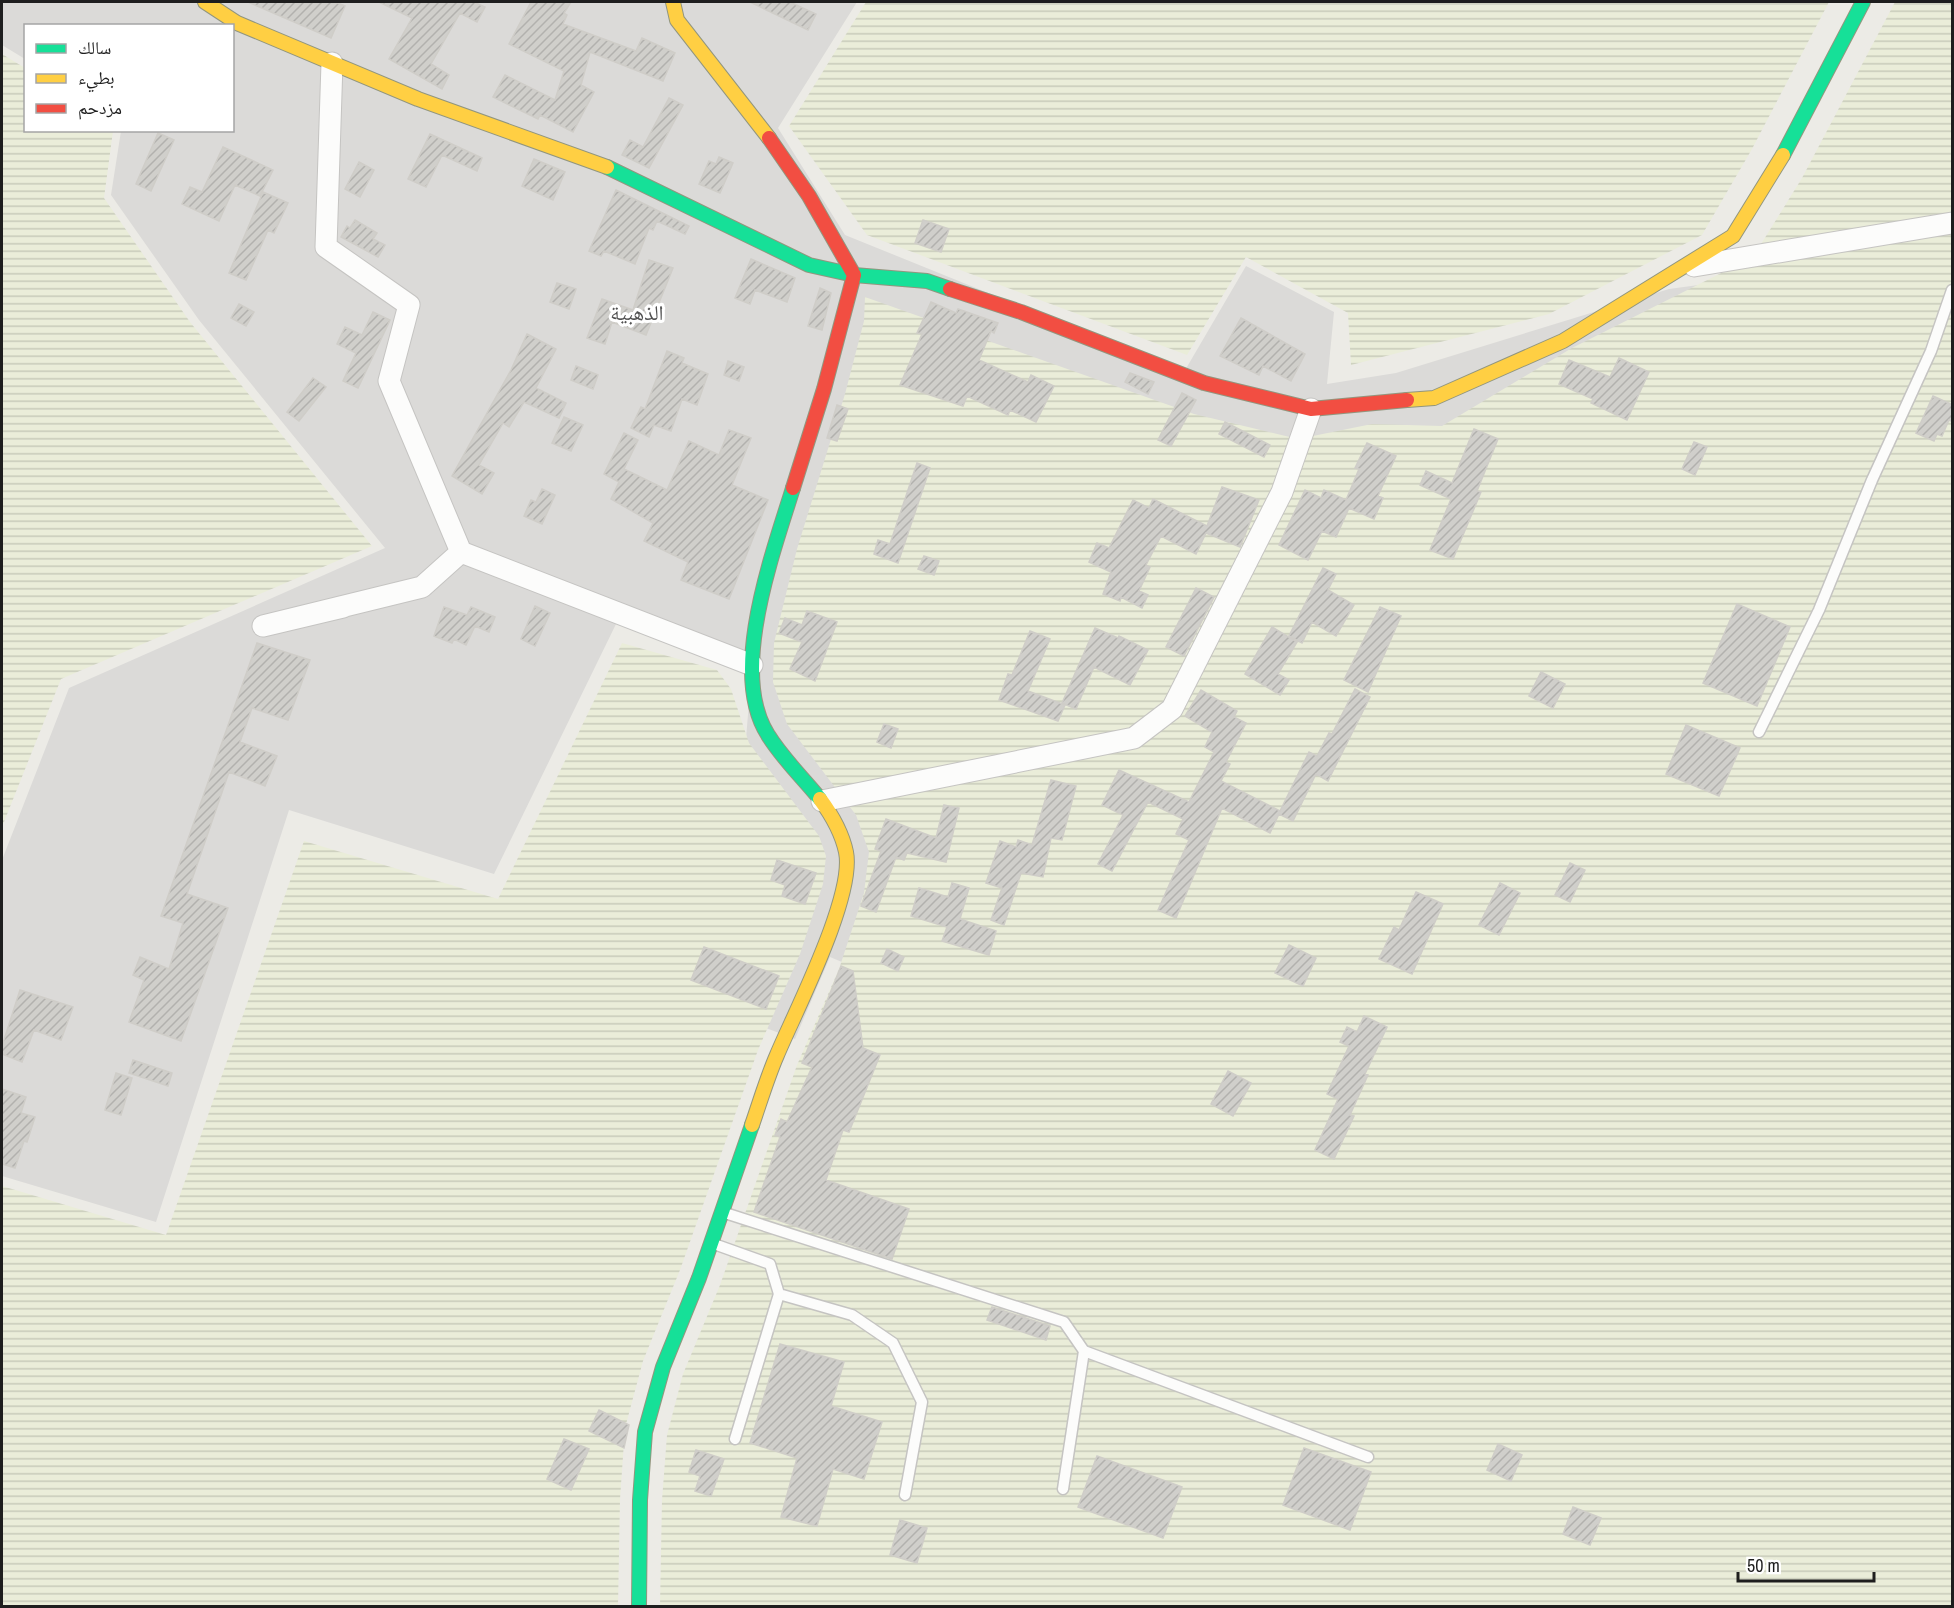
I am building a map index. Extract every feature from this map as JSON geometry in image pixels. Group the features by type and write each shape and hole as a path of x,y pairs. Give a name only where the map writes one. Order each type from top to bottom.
{"street":[{"path":"206,2 237,24 418,99 601,164 809,265 854,275 927,281 1021,312 1204,383 1311,409 1434,398 1563,341 1733,236 1778,164 1863,2"},
{"path":"639,1606 640,1500 645,1432 663,1367 711,1243 776,1057 828,938 843,888 847,854 837,826 822,801 767,734 751,686 753,640 776,543 824,389 854,275 809,196 763,129 677,20 673,2"},
{"path":"332,63 326,247 409,305 389,381 461,552 752,665"},
{"path":"1682,268 1953,223"},
{"path":"822,801 1134,738 1172,709 1282,492 1311,409"},
{"path":"344,607 263,626 422,587 461,552"}],"lane":[{"path":"1759,732 1819,610 1872,480 1931,351 1953,290"},
{"path":"722,1212 1064,1322 1084,1351 1368,1457"},
{"path":"711,1243 770,1264 779,1294 735,1439"},
{"path":"779,1294 852,1315 893,1342 922,1402 905,1495"},
{"path":"1063,1489 1084,1351"}],"shaded area":[{"path":"2,2 857,2 778,128 845,235 1184,372 1246,266 1334,312 1327,384 1396,373 1669,289 1853,264 897,985 830,957 795,1039 660,988 743,776 752,665 617,622 494,874 289,810 156,1222 2,1176 2,860 69,688 385,548 199,320 111,195 121,132 234,132 234,24 24,24 24,58 2,45"}],"green space":[{"path":"866,2 1829,2 1752,149 1702,235 1549,314 1351,365 1348,313 1246,257 1187,355 867,235 789,126"},
{"path":"1895,2 1952,2 1952,1606 660,1606 662,1500 667,1435 683,1374 720,1285 797,1065 839,969 864,893 869,852 856,815 787,724 773,682 774,643 797,549 845,394 864,321 865,297 1194,414 1298,439 1372,424 1442,426 1572,348 1753,257 1802,178"},
{"path":"2,54 24,67 24,132 113,132 104,198 190,322 372,546 61,679 2,827"},
{"path":"622,643 717,670 731,689 749,743 819,836 826,856 823,884 800,954 758,1050 680,1270 643,1361 625,1428 620,1499 618,1606 2,1606 2,1186 166,1235 304,841 498,899"}],"building":[{"path":"248,2 335,2 345,6 331,38"},
{"path":"379,2 474,2 485,7 477,22 460,13 431,64 449,75 442,89 389,59 412,18"},
{"path":"531,2 571,2 564,13 567,15 563,24 636,51 642,38 675,53 663,81 590,52 581,85 594,92 573,132 540,115 538,119 493,97 505,75 555,100 564,71 509,44"},
{"path":"750,2 790,2 816,14 808,30"},
{"path":"669,98 683,105 649,168 622,155 630,140 643,147"},
{"path":"158,133 174,140 151,191 136,184"},
{"path":"430,134 482,158 477,171 442,155 426,187 408,179"},
{"path":"223,147 273,170 260,196 235,185 219,221 182,204 190,187 202,192"},
{"path":"719,157 733,163 720,193 699,184 709,161 716,164"},
{"path":"534,159 565,172 553,200 522,186"},
{"path":"359,162 374,170 360,197 345,189"},
{"path":"616,190 689,226 685,234 657,221 653,230 649,228 635,264 604,251 601,256 589,251"},
{"path":"263,192 288,203 274,233 268,230 246,280 229,273"},
{"path":"355,220 377,233 373,239 385,245 378,257 341,237 347,226 350,228"},
{"path":"923,220 949,229 941,252 915,243"},
{"path":"751,259 795,278 787,302 755,290 750,304 735,298"},
{"path":"649,260 673,268 646,335 612,322 605,344 587,338 602,299 633,310"},
{"path":"557,283 576,289 569,309 550,302"},
{"path":"820,288 831,293 822,330 808,326"},
{"path":"931,302 956,313 958,309 998,323 994,333 991,331 979,360 1028,382 1031,375 1054,386 1036,422 1010,410 1008,415 967,396 963,406 900,385 922,334 917,333"},
{"path":"239,304 254,312 246,326 231,318"},
{"path":"373,312 390,320 358,388 343,381 356,353 337,344 345,327 362,335"},
{"path":"1241,318 1305,354 1291,381 1263,366 1259,375 1220,356"},
{"path":"527,334 556,349 536,388 566,403 559,418 524,402 509,427 503,423 479,465 494,473 482,494 452,476 511,370"},
{"path":"667,351 684,358 682,363 708,374 697,405 682,399 671,431 654,425 649,437 631,428 641,407 645,409"},
{"path":"1619,358 1649,372 1627,420 1591,403 1593,399 1559,384 1569,360 1610,377"},
{"path":"728,361 744,367 739,381 724,375"},
{"path":"576,366 598,375 593,389 571,380"},
{"path":"1130,373 1154,382 1148,394 1125,382"},
{"path":"313,378 326,387 299,421 287,412"},
{"path":"1182,393 1196,400 1171,446 1158,440"},
{"path":"1933,396 1953,405 1953,422 1949,420 1942,436 1937,434 1934,441 1916,433"},
{"path":"837,405 848,409 837,441 827,438"},
{"path":"564,417 583,425 571,451 552,443"},
{"path":"1225,422 1270,445 1264,457 1219,434"},
{"path":"1474,429 1498,439 1477,491 1481,492 1453,559 1430,550 1451,499 1420,485 1426,471 1452,483"},
{"path":"729,430 751,438 732,485 768,500 729,599 681,580 688,562 644,541 653,523 611,499 619,482 604,474 624,433 638,440 624,469 667,490 689,441 719,455"},
{"path":"1694,442 1707,447 1695,475 1682,469"},
{"path":"1367,443 1396,456 1378,496 1383,498 1374,519 1349,508 1336,537 1322,531 1308,560 1279,545 1305,490 1321,498 1324,490 1346,500 1359,469 1355,468"},
{"path":"917,463 930,468 898,563 874,554 878,540 890,544"},
{"path":"1222,487 1259,500 1240,547 1206,533 1196,554 1161,536 1146,565 1150,567 1139,591 1148,595 1142,608 1121,597 1120,601 1103,594 1111,572 1089,562 1097,543 1109,548 1133,500 1149,508 1153,499 1207,526"},
{"path":"542,489 555,495 542,524 524,516 531,500 536,502"},
{"path":"924,556 939,561 934,575 918,569"},
{"path":"1323,568 1336,574 1328,590 1354,605 1336,636 1312,622 1302,643 1289,636"},
{"path":"1196,588 1214,597 1184,656 1166,647"},
{"path":"1737,604 1790,627 1757,706 1703,683"},
{"path":"535,606 550,613 535,646 521,639"},
{"path":"444,607 467,615 471,607 495,617 489,632 475,626 466,645 454,639 452,643 434,636"},
{"path":"1380,607 1401,616 1368,692 1344,680"},
{"path":"807,611 837,622 815,681 790,669 802,642 779,633 785,618 802,625"},
{"path":"1272,627 1297,642 1278,674 1289,680 1280,695 1245,674"},
{"path":"1095,628 1118,638 1119,636 1148,650 1130,685 1094,667 1076,709 1062,703"},
{"path":"1030,631 1050,639 1028,691 1065,705 1058,721 999,700 1008,674 1012,675"},
{"path":"257,643 310,660 288,720 252,708 240,742 277,756 265,786 229,772 187,894 228,908 181,1041 129,1022 144,980 133,975 140,957 169,969 183,923 161,916"},
{"path":"1541,672 1565,684 1553,708 1529,696"},
{"path":"1355,689 1370,697 1328,781 1316,774 1293,821 1279,814 1270,833 1222,808 1176,918 1158,910 1189,840 1176,834 1183,819 1148,802 1112,871 1098,864 1123,815 1102,805 1119,770 1189,802 1214,752 1205,747 1212,732 1185,716 1201,690 1237,711 1234,717 1246,723 1226,762 1230,764 1221,781 1280,811 1309,752 1317,756 1329,733 1332,734"},
{"path":"884,724 898,729 891,748 877,742"},
{"path":"1686,725 1740,748 1719,796 1666,774"},
{"path":"1051,780 1076,786 1062,840 1051,838 1043,877 1021,873 1004,925 991,920 1002,888 986,883 1000,841 1016,847 1018,840 1032,845"},
{"path":"944,805 959,808 946,862 907,853 904,860 896,857 876,912 861,906 881,851 875,849 886,819 936,838"},
{"path":"777,860 816,873 805,904 782,896 785,885 771,880"},
{"path":"1570,863 1585,870 1570,902 1555,895"},
{"path":"952,883 969,888 960,919 996,931 989,955 942,941 947,927 911,916 919,888 948,897"},
{"path":"1500,883 1520,893 1499,935 1479,925"},
{"path":"1416,892 1443,904 1412,974 1379,959 1394,927 1399,930"},
{"path":"1289,945 1316,958 1303,986 1275,973"},
{"path":"704,947 779,976 766,1009 691,980"},
{"path":"887,949 904,957 898,971 881,963"},
{"path":"841,966 853,971 863,1048 880,1055 849,1132 843,1130 826,1180 909,1209 892,1259 754,1212 780,1137 775,1135 781,1119 787,1122 812,1067 802,1063"},
{"path":"20,990 73,1007 61,1040 34,1030 22,1062 2,1054 2,1046"},
{"path":"1364,1016 1387,1027 1365,1074 1368,1075 1350,1115 1354,1116 1334,1159 1315,1150 1338,1099 1327,1094 1349,1046 1340,1042 1347,1027 1357,1032"},
{"path":"133,1060 172,1073 168,1086 129,1073"},
{"path":"1228,1071 1251,1083 1233,1116 1211,1104"},
{"path":"116,1073 132,1078 121,1115 105,1110"},
{"path":"2,1089 26,1097 21,1113 35,1117 15,1168 2,1164"},
{"path":"992,1307 1050,1326 1046,1340 987,1320"},
{"path":"780,1344 844,1362 831,1406 882,1422 864,1479 833,1469 817,1526 781,1517 797,1458 750,1443"},
{"path":"599,1410 629,1425 624,1448 589,1431"},
{"path":"564,1439 589,1449 571,1490 547,1479"},
{"path":"1498,1444 1522,1455 1511,1481 1487,1470"},
{"path":"1304,1448 1371,1472 1350,1530 1283,1505"},
{"path":"696,1450 724,1459 711,1496 695,1491 700,1476 689,1472"},
{"path":"1097,1456 1182,1487 1163,1538 1078,1507"},
{"path":"1573,1507 1601,1518 1590,1545 1563,1534"},
{"path":"900,1520 927,1528 917,1563 890,1555"}],"traffic: fast":[{"path":"1783,155 1863,2"},
{"path":"607,167 809,265 854,275 927,281 950,289"},
{"path":"793,488 775,545 758,613 753,647 752,679 757,709 768,735 820,799"},
{"path":"639,1606 640,1500 645,1432 663,1367 699,1278 752,1125"}],"traffic: slow":[{"path":"205,2 237,23 418,99 607,167"},
{"path":"673,2 677,20 769,138"},
{"path":"1407,400 1434,398 1563,341 1733,236 1783,155"},
{"path":"752,1125 773,1064 822,954 842,896 846,872 846,852 836,824 820,799"}],"traffic: jam":[{"path":"769,138 809,196 854,275 824,389 793,488"},
{"path":"950,289 1021,312 1204,383 1311,409 1407,400"}],"district":[{"name":"الذهبية","path":"637,313"}]}
